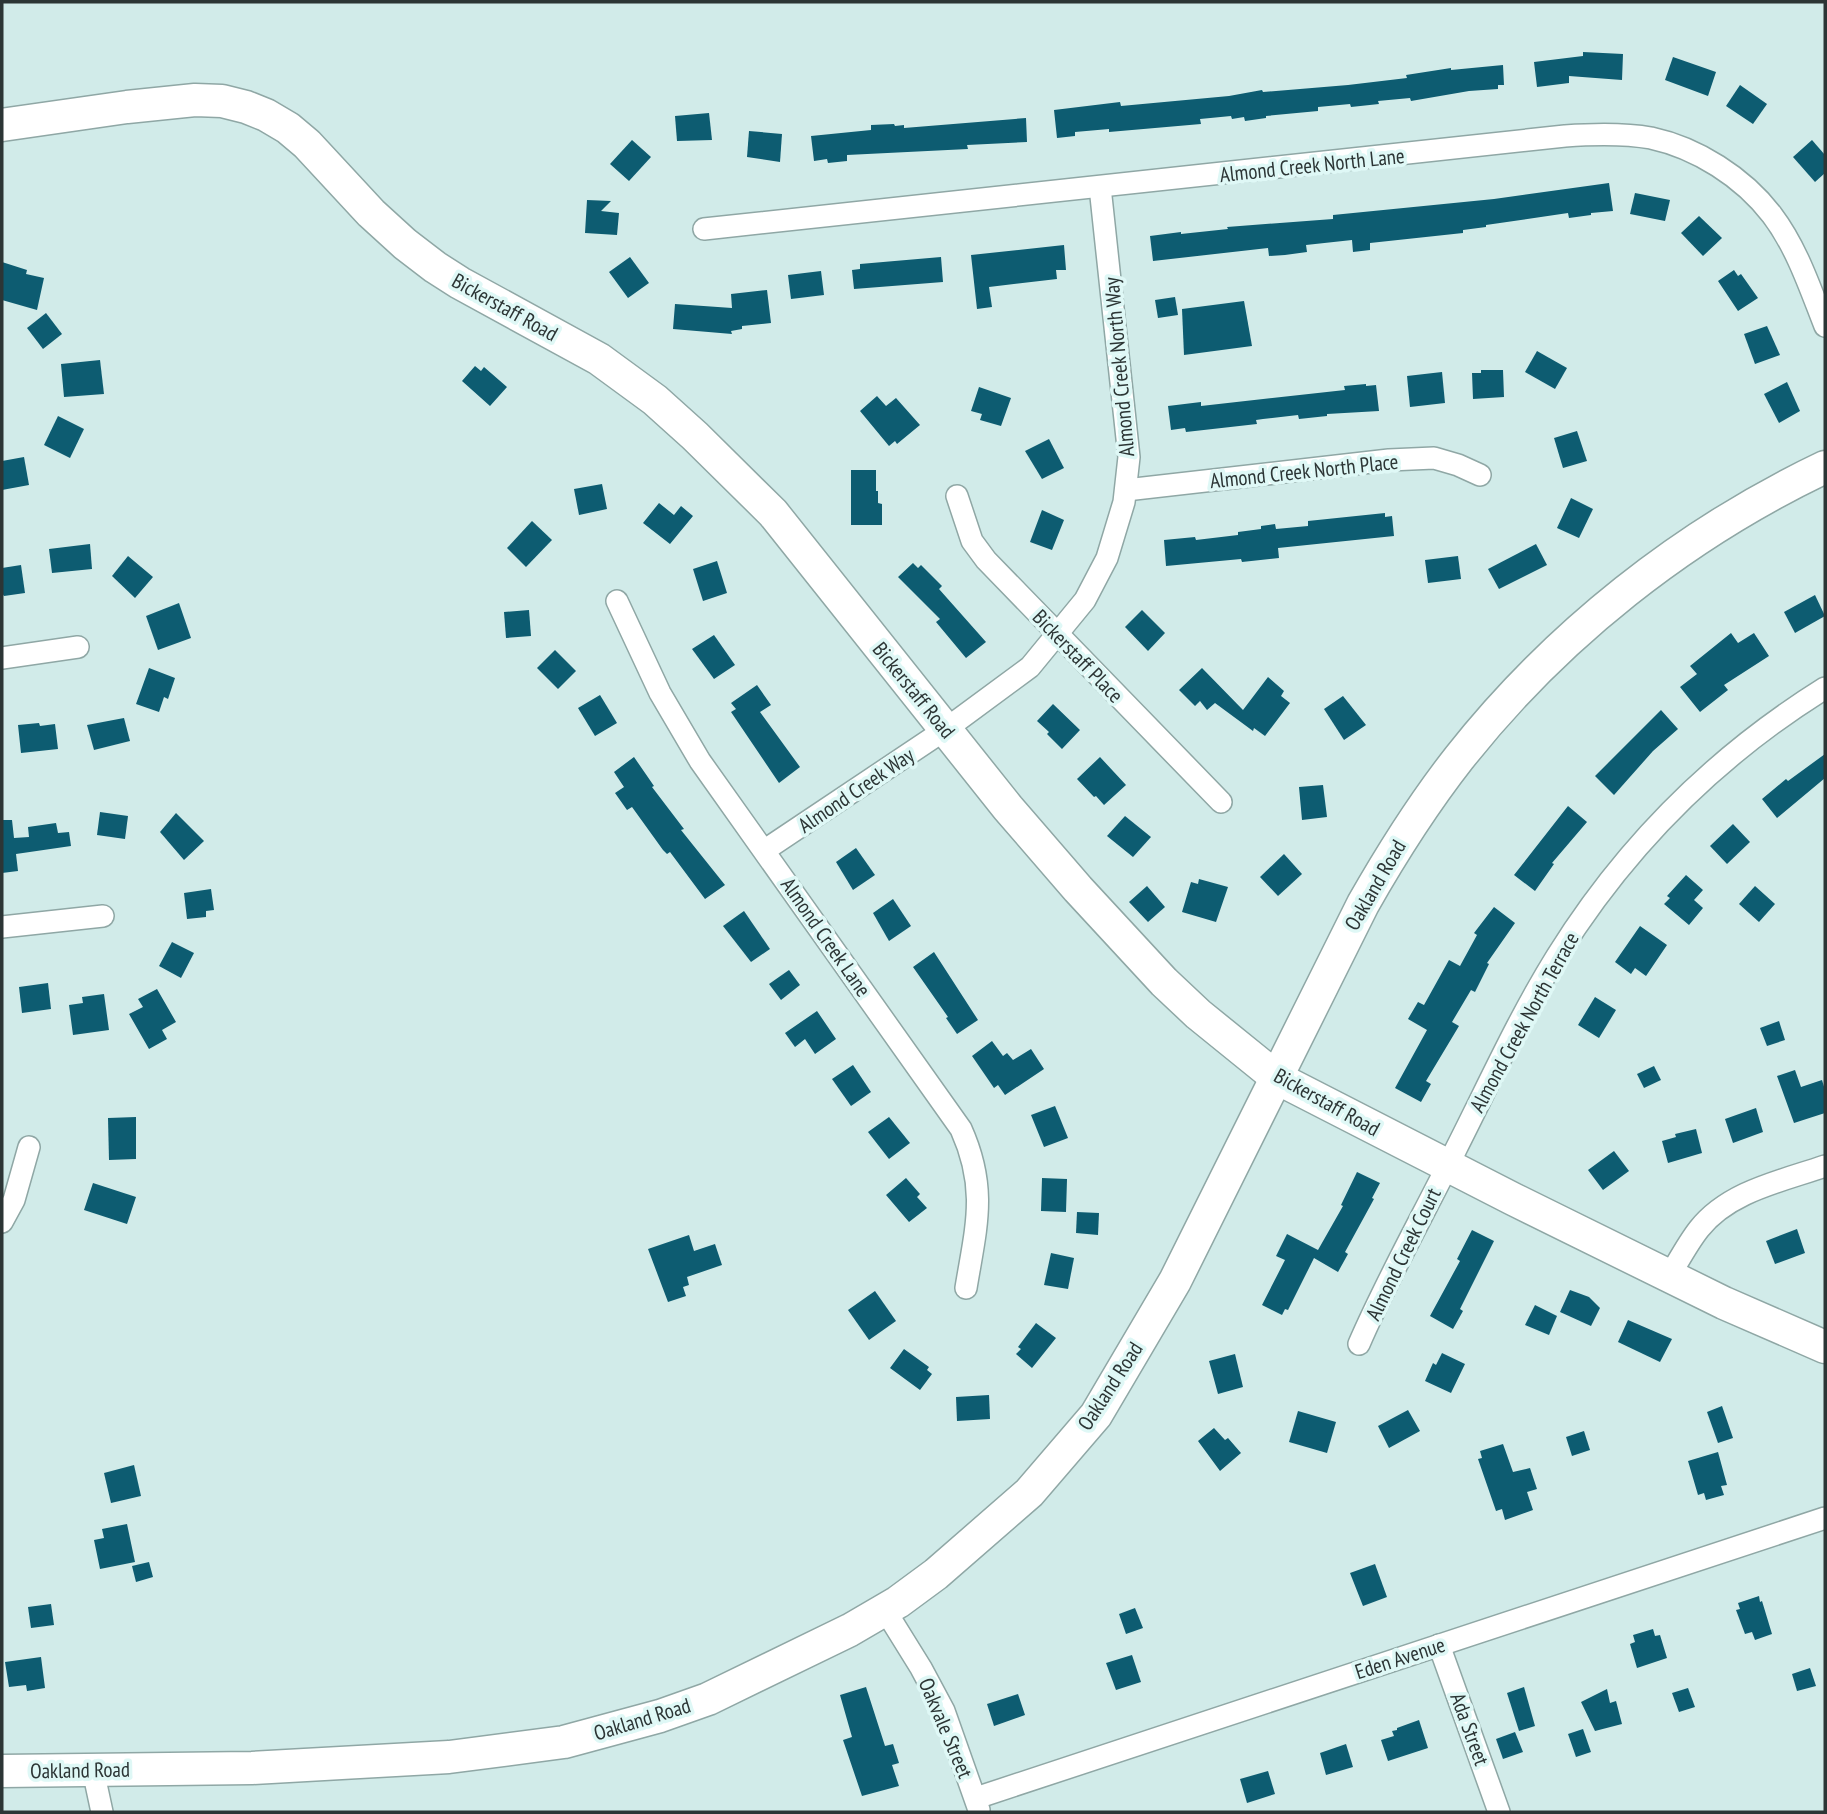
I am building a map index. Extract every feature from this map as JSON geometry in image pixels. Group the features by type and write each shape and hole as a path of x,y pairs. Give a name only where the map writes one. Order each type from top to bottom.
{"street":[{"name":"Bickerstaff Road","path":"2,125 195,100 222,101 246,107 288,128 307,144 371,213 435,267 599,359 655,400 695,436 773,513 1008,808 1164,982 1198,1014 1277,1078 1524,1205 1748,1314 1825,1348"},
{"name":"Almond Creek North Lane","path":"704,229 1565,136 1598,134 1651,138 1709,161 1737,179 1772,215 1795,253 1825,326"},
{"name":"Almond Creek North Way","path":"946,729 1030,667 1086,600 1107,558 1121,513 1129,457 1100,187"},
{"name":"Almond Creek North Place","path":"1126,490 1434,458 1480,475"},
{"name":"Oakland Road","path":"2,1771 252,1768 449,1757 564,1742 660,1716 708,1699 885,1611 936,1574 1029,1493 1096,1415 1175,1281 1363,904 1394,850 1460,757 1504,706 1563,646 1618,597 1659,565 1732,517 1825,467"},
{"name":"Bickerstaff Place","path":"957,496 972,541 986,561 1221,802"},
{"name":"Almond Creek Lane","path":"617,601 660,693 701,761 961,1129 975,1165 978,1197 978,1214 966,1288"},
{"path":"2,657 78,647"},
{"name":"Almond Creek North Terrace","path":"1448,1165 1555,958 1578,922 1614,875 1659,822 1710,773 1790,710 1825,688"},
{"name":"Almond Creek Way","path":"765,850 946,729"},
{"path":"2,927 103,916"},
{"path":"2,1222 14,1200 29,1147"},
{"name":"Almond Creek Court","path":"1359,1344 1448,1165"},
{"path":"1670,1275 1699,1229 1724,1206 1746,1193 1825,1166"},
{"name":"Eden Avenue","path":"978,1805 1439,1645 1825,1518"},
{"name":"Oakvale Street","path":"885,1611 944,1711 978,1805"},
{"name":"Ada Street","path":"1439,1645 1499,1812"},
{"path":"93,1770 102,1812"}],"building":[{"path":"1583,52 1623,54 1622,80 1569,76 1569,83 1537,87 1534,62 1583,56"},
{"path":"1673,57 1716,72 1708,96 1665,80"},
{"path":"1503,65 1504,85 1498,85 1498,89 1411,101 1410,98 1378,101 1379,104 1351,107 1350,104 1318,107 1318,111 1266,116 1245,121 1244,117 1232,119 1231,116 1200,119 1201,124 1109,132 1109,129 1075,132 1075,136 1057,138 1054,110 1120,102 1121,106 1229,96 1262,90 1348,85 1407,78 1406,75 1451,68"},
{"path":"1740,85 1767,104 1753,124 1726,106"},
{"path":"709,113 712,140 677,141 675,116"},
{"path":"1026,118 1027,142 967,145 968,149 847,155 847,161 828,163 827,159 814,161 811,136 871,130 871,125 894,124 904,125 904,128"},
{"path":"749,131 782,134 780,162 747,157"},
{"path":"632,140 651,157 629,181 610,164"},
{"path":"1812,140 1825,155 1825,173 1815,182 1793,157"},
{"path":"1609,183 1613,211 1591,215 1569,218 1568,213 1486,225 1463,230 1463,233 1370,243 1370,250 1353,252 1352,240 1306,245 1307,252 1285,255 1269,256 1268,248 1153,261 1150,236 1333,219 1333,215 1494,199"},
{"path":"1635,193 1670,200 1665,221 1630,214"},
{"path":"587,200 611,201 601,211 619,213 617,235 585,233"},
{"path":"1699,216 1722,238 1703,256 1681,233"},
{"path":"1064,245 1066,270 1056,270 1057,279 989,287 992,307 977,309 971,255"},
{"path":"630,257 649,283 628,298 609,272"},
{"path":"941,257 943,282 854,289 852,270 860,269 860,264"},
{"path":"2,262 27,270 26,274 44,278 37,310 2,300"},
{"path":"1734,270 1738,276 1741,274 1758,298 1738,311 1718,281"},
{"path":"821,271 824,295 791,299 788,275"},
{"path":"767,290 771,323 742,326 742,329 731,331 732,334 673,329 675,304 732,308 731,294"},
{"path":"1175,297 1178,315 1158,318 1155,300"},
{"path":"1244,301 1252,346 1184,355 1182,309"},
{"path":"46,313 62,334 43,349 27,328"},
{"path":"1767,326 1780,355 1755,364 1744,334"},
{"path":"1537,351 1567,368 1555,389 1525,372"},
{"path":"100,360 104,394 64,397 61,364"},
{"path":"475,366 481,371 484,367 507,387 490,406 462,381"},
{"path":"1481,370 1503,370 1504,397 1473,399 1472,373 1481,373"},
{"path":"1442,372 1445,403 1410,407 1407,376"},
{"path":"1787,382 1800,411 1779,423 1764,394"},
{"path":"1376,385 1379,411 1327,414 1299,419 1298,415 1256,420 1257,424 1186,432 1185,428 1171,430 1168,406 1201,402 1201,406 1345,390 1344,386"},
{"path":"979,387 1011,398 1001,426 980,420 982,414 971,411"},
{"path":"877,396 886,406 896,398 920,425 897,444 895,441 889,446 860,411"},
{"path":"58,416 84,429 70,458 44,445"},
{"path":"1577,431 1587,461 1563,468 1554,438"},
{"path":"1049,439 1064,468 1042,479 1025,451"},
{"path":"24,457 29,485 2,490 2,461"},
{"path":"851,470 876,470 878,503 882,504 882,525 851,525"},
{"path":"602,484 607,509 579,515 574,489"},
{"path":"1571,498 1593,509 1579,538 1557,528"},
{"path":"659,503 674,515 681,506 693,516 670,544 643,523"},
{"path":"1042,510 1064,520 1052,550 1030,542"},
{"path":"1385,513 1385,517 1392,516 1394,536 1278,548 1279,558 1166,566 1164,540 1195,537 1196,540 1238,535 1238,532 1261,529 1261,526 1275,524 1276,529 1308,526 1308,521"},
{"path":"532,521 552,540 526,567 507,548"},
{"path":"90,544 92,569 52,573 49,549"},
{"path":"1536,544 1547,565 1499,589 1488,569"},
{"path":"128,556 153,577 135,598 112,576"},
{"path":"1458,556 1461,579 1428,583 1425,560"},
{"path":"717,561 727,593 703,601 693,569"},
{"path":"913,563 918,568 921,565 942,586 939,589 986,642 966,658 936,622 940,619 898,577"},
{"path":"21,565 25,593 4,596 2,568"},
{"path":"1815,595 1825,616 1795,633 1784,612"},
{"path":"179,603 191,638 158,650 146,616"},
{"path":"529,610 531,636 506,638 504,612"},
{"path":"1142,610 1165,633 1148,651 1125,627"},
{"path":"1731,633 1738,643 1754,633 1769,656 1724,685 1728,690 1700,712 1680,687 1697,674 1690,666"},
{"path":"714,635 735,665 714,679 692,649"},
{"path":"555,650 576,671 558,689 537,668"},
{"path":"149,668 175,678 168,699 164,697 159,712 136,704"},
{"path":"1202,668 1243,710 1268,677 1284,691 1281,696 1290,703 1265,736 1254,728 1253,731 1215,703 1207,710 1200,701 1195,706 1179,690"},
{"path":"757,685 771,705 760,712 800,767 779,783 731,712 736,709 731,703"},
{"path":"600,695 617,723 595,736 578,708"},
{"path":"1343,696 1366,725 1344,740 1324,709"},
{"path":"1053,704 1080,730 1062,749 1037,721"},
{"path":"1661,710 1678,729 1653,751 1614,795 1595,776"},
{"path":"124,718 130,741 94,750 87,725"},
{"path":"39,723 40,726 55,724 58,749 21,753 18,725"},
{"path":"1825,754 1825,778 1777,818 1762,799 1786,779 1788,781"},
{"path":"634,757 654,786 652,787 684,829 681,830 725,885 705,899 670,852 667,854 663,850 632,807 627,810 615,793 624,787 614,772"},
{"path":"1100,757 1126,785 1104,805 1077,779"},
{"path":"1323,785 1327,817 1302,820 1299,787"},
{"path":"1568,806 1587,822 1552,863 1554,864 1535,891 1514,875"},
{"path":"100,812 128,816 125,839 97,835"},
{"path":"176,813 204,841 184,860 160,832"},
{"path":"1125,816 1151,837 1133,857 1107,836"},
{"path":"2,820 12,820 14,838 29,837 28,827 56,823 58,833 69,832 71,846 16,854 18,871 2,873"},
{"path":"1733,824 1750,842 1727,864 1710,846"},
{"path":"856,848 875,875 853,890 836,862"},
{"path":"1284,854 1302,874 1278,896 1260,877"},
{"path":"1686,875 1703,890 1694,900 1703,908 1689,925 1664,904 1670,898 1667,896"},
{"path":"1199,879 1228,887 1216,922 1182,912 1191,882 1198,884"},
{"path":"1147,886 1165,907 1148,922 1129,902"},
{"path":"1755,886 1775,904 1759,922 1739,904"},
{"path":"211,889 214,910 206,911 206,917 187,919 184,893"},
{"path":"893,899 911,926 889,941 873,913"},
{"path":"1494,907 1515,923 1487,963 1489,964 1475,992 1471,990 1452,1022 1459,1026 1426,1081 1431,1084 1421,1102 1395,1088 1427,1030 1408,1019 1418,1002 1424,1005 1449,960 1460,966 1477,935 1474,933"},
{"path":"744,911 770,949 751,962 723,926"},
{"path":"1640,926 1667,945 1646,976 1635,968 1631,974 1615,962"},
{"path":"172,942 194,953 181,978 159,966"},
{"path":"934,952 978,1020 957,1034 913,967"},
{"path":"789,970 800,985 781,1000 769,984"},
{"path":"48,983 51,1009 22,1013 19,987"},
{"path":"157,989 176,1022 162,1030 167,1039 149,1049 129,1014 143,1007 138,999"},
{"path":"104,994 109,1030 73,1035 69,1005 83,1003 82,997"},
{"path":"1595,997 1616,1010 1599,1038 1578,1025"},
{"path":"817,1011 836,1039 815,1054 805,1039 795,1047 785,1033"},
{"path":"1779,1021 1785,1040 1767,1046 1760,1028"},
{"path":"992,1041 1003,1056 1007,1053 1013,1060 1031,1049 1044,1069 1005,1095 998,1085 994,1088 972,1056"},
{"path":"853,1065 871,1092 851,1106 832,1079"},
{"path":"1654,1066 1661,1080 1644,1088 1637,1074"},
{"path":"1795,1070 1801,1087 1822,1080 1825,1113 1794,1123 1777,1076"},
{"path":"1055,1106 1068,1138 1044,1147 1031,1115"},
{"path":"1756,1108 1763,1132 1733,1143 1725,1119"},
{"path":"136,1117 136,1159 109,1160 108,1118"},
{"path":"889,1117 910,1143 889,1159 868,1132"},
{"path":"1696,1129 1702,1153 1668,1163 1662,1141 1676,1137 1675,1134"},
{"path":"1614,1151 1629,1171 1603,1190 1588,1170"},
{"path":"1357,1172 1380,1183 1345,1252 1348,1254 1338,1272 1314,1258 1288,1310 1285,1309 1282,1315 1262,1305 1285,1260 1276,1256 1287,1234 1318,1250 1343,1206 1341,1205"},
{"path":"906,1178 920,1194 917,1197 927,1208 909,1222 886,1195"},
{"path":"1042,1178 1067,1179 1066,1212 1041,1211"},
{"path":"93,1183 136,1197 127,1224 84,1210"},
{"path":"1077,1212 1099,1213 1098,1235 1076,1233"},
{"path":"1797,1229 1805,1253 1775,1264 1766,1241"},
{"path":"1472,1230 1494,1241 1460,1309 1463,1311 1453,1329 1430,1316 1460,1261 1457,1259"},
{"path":"689,1235 694,1251 715,1244 722,1265 687,1277 689,1285 683,1287 686,1296 668,1302 648,1249"},
{"path":"1051,1253 1074,1258 1068,1289 1044,1285"},
{"path":"1570,1290 1589,1297 1600,1308 1591,1326 1560,1312"},
{"path":"875,1291 896,1321 869,1340 848,1310"},
{"path":"1535,1305 1557,1316 1549,1335 1525,1325"},
{"path":"1628,1320 1672,1339 1660,1362 1618,1342"},
{"path":"1036,1323 1056,1338 1032,1368 1016,1354 1021,1349 1018,1347"},
{"path":"904,1349 929,1367 927,1370 932,1374 920,1390 890,1368"},
{"path":"1442,1353 1465,1364 1451,1393 1425,1381 1433,1363 1436,1365"},
{"path":"1235,1354 1243,1387 1218,1394 1209,1361"},
{"path":"989,1395 990,1419 957,1421 956,1397"},
{"path":"1722,1406 1733,1438 1718,1443 1707,1412"},
{"path":"1408,1410 1420,1431 1389,1448 1378,1426"},
{"path":"1298,1411 1336,1422 1327,1453 1289,1442"},
{"path":"1214,1428 1225,1440 1228,1438 1241,1453 1220,1471 1198,1441"},
{"path":"1584,1431 1590,1450 1572,1456 1566,1437"},
{"path":"1503,1444 1513,1472 1530,1468 1537,1489 1527,1492 1533,1510 1505,1520 1502,1509 1496,1511 1478,1459 1482,1458 1480,1451"},
{"path":"1718,1452 1727,1485 1721,1486 1724,1495 1706,1500 1704,1493 1698,1495 1688,1461"},
{"path":"134,1465 141,1496 111,1503 104,1473"},
{"path":"127,1524 135,1562 100,1569 94,1540 104,1538 102,1529"},
{"path":"149,1562 153,1577 136,1582 132,1566"},
{"path":"1375,1564 1387,1597 1363,1606 1350,1573"},
{"path":"1759,1596 1772,1634 1755,1640 1752,1632 1745,1634 1736,1610 1740,1609 1738,1603"},
{"path":"51,1604 54,1625 31,1628 28,1607"},
{"path":"1135,1608 1143,1628 1126,1634 1119,1614"},
{"path":"1653,1629 1655,1636 1660,1635 1667,1658 1637,1668 1630,1644 1635,1642 1633,1635"},
{"path":"1132,1655 1141,1682 1116,1690 1106,1663"},
{"path":"41,1657 45,1688 27,1691 26,1685 9,1687 5,1662"},
{"path":"1810,1668 1816,1686 1797,1691 1792,1674"},
{"path":"866,1687 885,1746 893,1744 899,1763 892,1765 899,1786 862,1796 843,1740 852,1737 840,1695"},
{"path":"1524,1687 1535,1726 1519,1731 1507,1693"},
{"path":"1688,1688 1695,1707 1679,1712 1672,1693"},
{"path":"1607,1689 1610,1703 1616,1701 1622,1724 1595,1731 1581,1702"},
{"path":"1018,1694 1025,1715 994,1726 987,1704"},
{"path":"1419,1720 1428,1748 1388,1761 1381,1740 1394,1736 1392,1731 1397,1728"},
{"path":"1583,1729 1591,1752 1576,1757 1568,1734"},
{"path":"1515,1732 1523,1752 1503,1759 1496,1739"},
{"path":"1346,1744 1353,1767 1326,1775 1320,1753"},
{"path":"1268,1771 1275,1794 1247,1803 1240,1779"}]}
